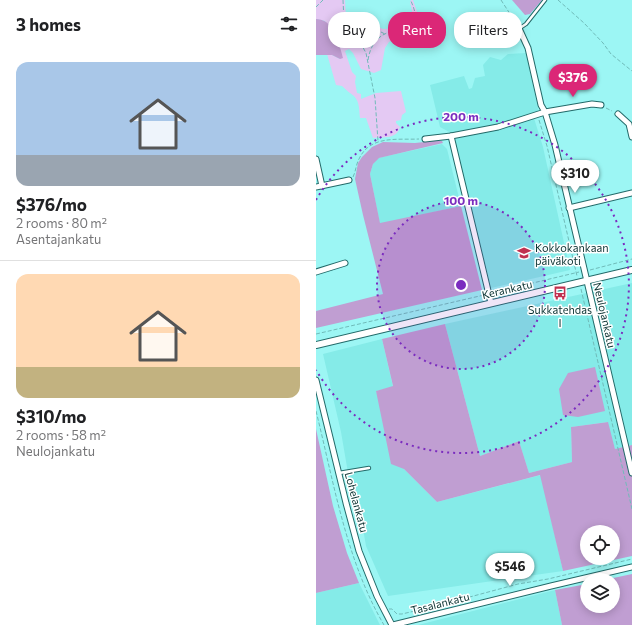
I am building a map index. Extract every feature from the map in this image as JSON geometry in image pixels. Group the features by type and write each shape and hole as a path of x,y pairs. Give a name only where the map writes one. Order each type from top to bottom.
{"street":[{"name":"Neulojankatu","path":"522,35 528,48 540,105 545,112 555,145 632,473"},
{"path":"425,139 451,136 498,127 545,112 592,104 601,105"},
{"path":"618,114 629,124 632,137"},
{"path":"451,136 490,303"},
{"path":"316,159 322,186"},
{"path":"316,187 349,180"},
{"path":"569,208 632,193"},
{"path":"316,272 345,263"},
{"name":"Kerankatu","path":"316,344 632,270"},
{"name":"Lohelankatu","path":"316,380 338,473 359,551 377,596 392,625"},
{"name":"Tasalankatu","path":"392,625 632,567"}],"lane":[{"path":"522,25 526,24 545,0"},
{"path":"338,473 369,468"}],"path":[{"path":"316,7 320,1 323,0"},
{"path":"344,0 344,12"},
{"path":"501,0 509,12"},
{"path":"558,0 584,23 611,54 632,71"},
{"path":"368,61 369,51 378,39 386,34 409,29 414,24 416,18 411,1"},
{"path":"380,32 386,34"},
{"path":"363,48 368,61 375,98 378,141"},
{"path":"601,105 618,114"},
{"path":"537,114 547,146 632,508"},
{"path":"349,180 354,175 362,152 378,141 425,139"},
{"path":"316,334 632,259"},
{"path":"385,611 392,609 397,614 402,614 518,584 548,579 632,559"}],"shaded area":[{"path":"316,0 345,0 346,12 328,12 328,29 325,21 316,19"},
{"path":"411,0 413,0 417,12 412,12 410,3"},
{"path":"512,0 542,0 530,14 525,15"},
{"path":"316,19 325,21 328,24 328,48 340,48 343,58 340,59 332,55 316,55"},
{"path":"380,28 388,29 388,44 385,48 381,70 374,73 361,69 353,53 349,49 345,51 352,72 356,76 355,82 357,93 361,94 361,99 376,93 401,91 406,112 402,115 401,120 396,121 400,127 396,134 386,137 373,138 366,118 360,118 356,98 342,86 336,85 327,54 340,59 336,48 380,48"},
{"path":"526,53 539,113 533,115 543,147 570,270 491,288 453,134 440,127 430,85 464,76 469,89 472,88 475,78 485,76 483,65 490,57 501,60 508,54"},
{"path":"442,141 443,143 379,158 373,164 370,174 380,223 461,206 482,290 316,328 316,311 383,294 355,179 358,163 372,147 383,142 415,143"},
{"path":"442,144 447,149 461,206 380,224 370,174 373,164 378,158"},
{"path":"632,283 632,445 615,449 607,422 571,427 572,462 529,473 519,441 480,456 445,324"},
{"path":"445,324 480,456 519,441 529,473 572,462 571,427 608,422 615,449 632,445 632,556 620,559 620,525 580,525 580,565 591,565 563,571 540,475 437,502 404,469 391,464 376,391 393,386 382,339"},
{"path":"382,339 393,387 376,391 404,469 437,502 541,475 563,571 388,596 366,546 362,523 353,502 341,432 323,354"},
{"path":"595,367 605,411 578,417 563,415 559,389 568,373"},
{"path":"316,429 333,506 347,553 359,583 316,593"},
{"path":"632,574 632,625 562,625 555,590 580,585 580,613 620,613 620,577"},
{"path":"359,583 380,625 316,625 316,593"},
{"path":"555,590 562,625 418,625"}],"place":[{"name":"Kokkokankaan päiväkoti","path":"524,253"},
{"name":"Sukkatehdas I","path":"560,293"}]}
